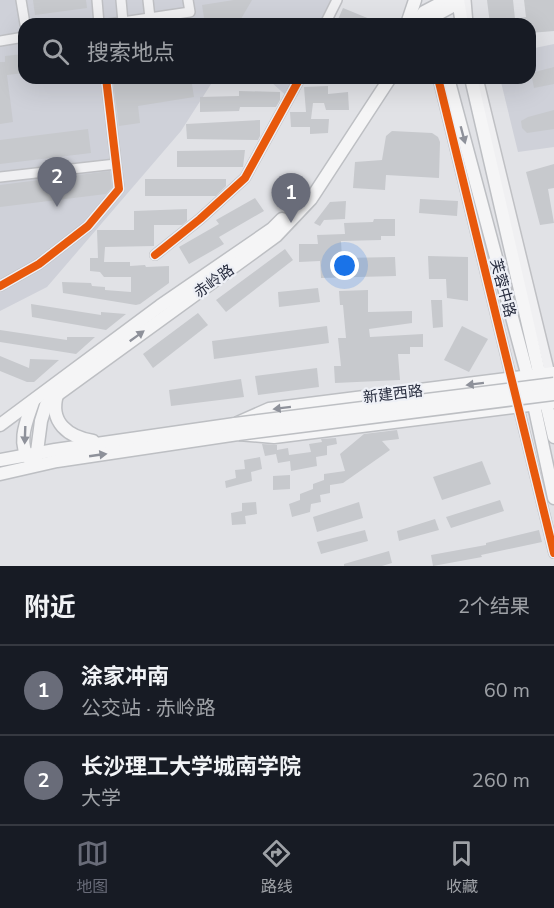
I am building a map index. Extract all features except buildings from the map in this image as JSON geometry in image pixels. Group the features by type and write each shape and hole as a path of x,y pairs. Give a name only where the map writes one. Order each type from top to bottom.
{"main road":[{"path":"409,18 415,0"},
{"path":"420,18 424,12 445,8"},
{"name":"赤岭路","path":"0,425 160,306 272,229 300,202 377,84"},
{"name":"赤岭路","path":"35,460 46,405 276,236 311,199 386,84"},
{"name":"芙蓉中路","path":"450,84 528,377 554,498"},
{"name":"芙蓉中路","path":"473,84 550,376 554,436"},
{"name":"新建西路","path":"236,429 269,409 550,376"},
{"name":"新建西路","path":"0,460 35,460 550,376"},
{"path":"57,395 55,403 57,419 65,430 78,439 103,443"},
{"name":"新建西路","path":"236,429 274,437 534,406 552,398"},
{"name":"新建西路","path":"35,460 103,443 552,398"},
{"path":"0,474 35,460 22,433 33,402"}],"street":[{"path":"21,0 24,18"},
{"path":"97,0 98,18"},
{"path":"121,0 123,18"},
{"path":"148,0 150,18 190,12 188,0"},
{"path":"328,18 337,0"},
{"path":"445,8 459,18"},
{"path":"0,41 18,39"},
{"path":"0,286 39,264 88,226 119,189 107,84"},
{"path":"155,255 200,219 245,178 297,84"},
{"path":"439,84 554,553"},
{"path":"479,84 550,376"},
{"path":"0,177 116,164"}],"shaded area":[{"path":"0,0 339,0 330,18 18,18 18,84 211,84 181,131 47,287 0,311"},
{"path":"554,44 554,147 518,152 501,84 536,84 536,48"},
{"path":"273,84 298,84 290,99"}],"cycle path":[{"path":"0,286 39,264 88,226 119,189 107,84"},
{"path":"155,255 200,219 245,178 297,84"},
{"path":"439,84 554,553"}],"place":[{"name":"长沙理工大学城南学院","path":"57,207"},
{"name":"涂家冲南","path":"291,223"}]}
